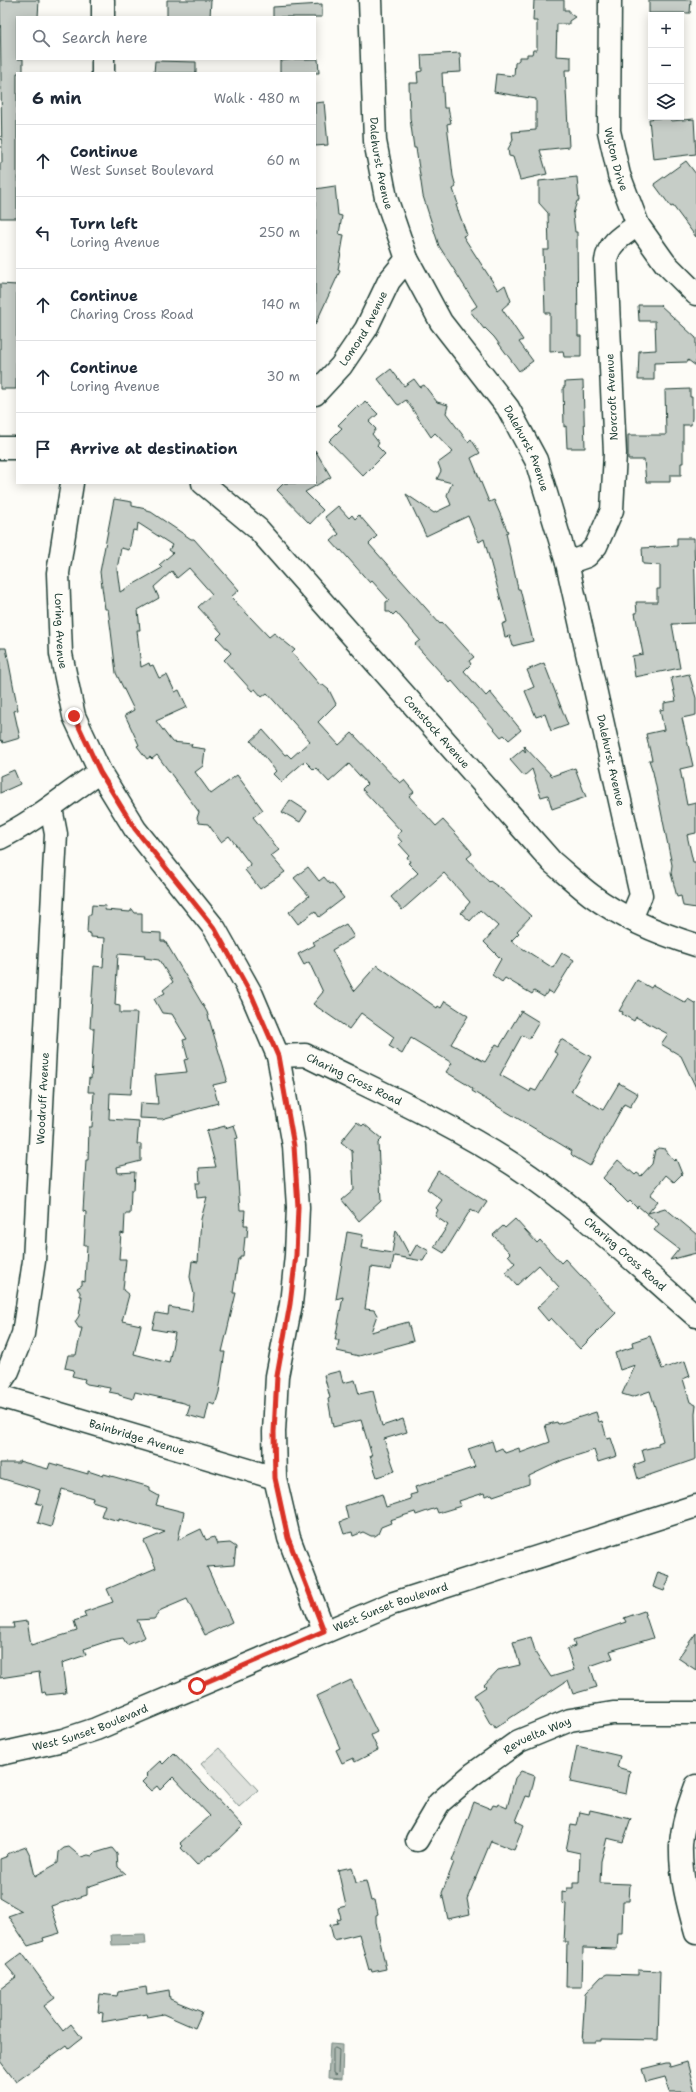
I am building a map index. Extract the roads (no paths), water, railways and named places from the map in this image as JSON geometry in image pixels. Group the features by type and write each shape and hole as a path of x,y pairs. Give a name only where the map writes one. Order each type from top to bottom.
{"street":[{"path":"103,0 103,16"},
{"name":"Dalehurst Avenue","path":"370,0 375,141 386,198 407,259 441,322 508,408 536,460 567,563 641,895 631,919"},
{"name":"Wyton Drive","path":"610,0 609,131 619,175 638,225 666,263 696,294"},
{"path":"103,60 103,72"},
{"name":"Norcroft Avenue","path":"567,563 587,556 596,546 612,510 615,453 606,261 607,252 616,240 638,225"},
{"name":"Lomond Avenue","path":"316,393 341,366 366,329 389,281 407,259"},
{"path":"0,448 16,448"},
{"name":"Loring Avenue","path":"72,484 58,573 61,654 74,716 100,772"},
{"name":"Comstock Avenue","path":"204,484 258,529 552,862 592,896 631,919 656,931 696,945"},
{"path":"0,838 18,830 100,772 135,829 215,929 252,996 278,1056 294,1146 298,1207 296,1255 290,1304 277,1376 274,1432 275,1478 288,1538 324,1631"},
{"name":"Woodruff Avenue","path":"0,1383 8,1371 23,1334 34,1261 56,834 51,808"},
{"name":"Charing Cross Road","path":"278,1056 305,1055 463,1133 515,1166 565,1203 696,1316"},
{"name":"Bainbridge Avenue","path":"0,1396 275,1478"},
{"name":"West Sunset Boulevard","path":"0,1754 63,1740 96,1729 324,1631 391,1604 696,1506"},
{"name":"Revuelta Way","path":"418,1840 439,1803 473,1774 519,1741 570,1720 613,1713 696,1713"},
{"path":"696,1786 687,1811 681,1845 684,1881 696,1933"}],"water":[{"path":"145,1934 146,1944 112,1945 111,1935"},
{"path":"330,2044 343,2045 342,2079 328,2078"}]}
